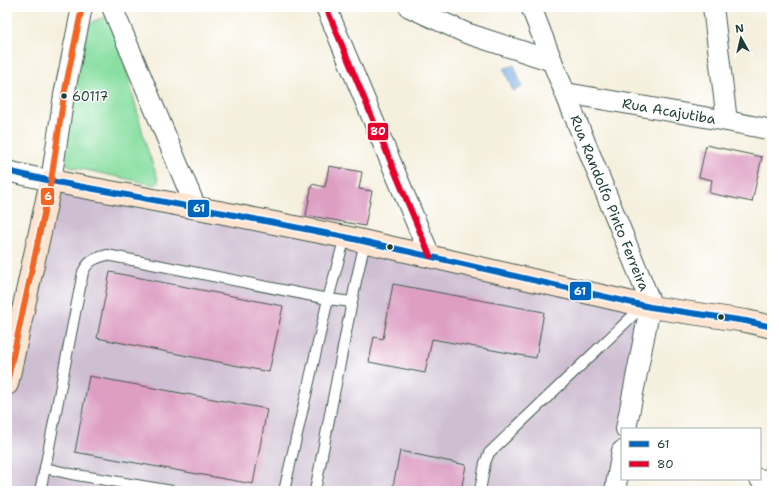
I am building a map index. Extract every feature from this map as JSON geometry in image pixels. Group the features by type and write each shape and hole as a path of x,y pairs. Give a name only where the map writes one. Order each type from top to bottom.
{"street":[{"path":"7,384 51,181 64,96 82,7"},
{"path":"112,7 196,208"},
{"path":"326,7 430,256"},
{"path":"409,7 466,33 552,61"},
{"name":"Rua Randolfo Pinto Ferreira","path":"531,7 649,299 626,428"},
{"path":"713,7 727,121"},
{"name":"Rua Acajutiba","path":"566,93 772,130"},
{"path":"7,171 51,181 355,239 647,306 746,320 772,327"},
{"path":"615,491 621,457"},
{"path":"761,479 772,482"}],"lane":[{"path":"284,491 328,299 355,239"},
{"path":"315,491 352,302 355,239"},
{"path":"40,491 83,272 87,265 94,259 108,256 328,299 352,302"},
{"path":"480,491 485,463 489,453 647,306"},
{"path":"45,468 71,474 172,491"}],"shaded area":[{"path":"51,181 655,309 622,428 621,428 622,480 620,491 7,491 7,413"}],"green space":[{"path":"105,17 109,18 114,23 146,145 158,179 158,183 155,185 72,167 65,162 62,155 88,26 94,21"}],"water":[{"path":"514,65 522,87 513,91 504,69"}],"building":[{"path":"706,145 762,157 752,202 709,193 712,180 699,177"},
{"path":"329,166 362,172 359,189 372,191 365,226 306,215 312,184 325,187"},
{"path":"110,272 283,306 269,372 97,338"},
{"path":"393,284 544,312 536,358 432,339 425,373 369,362 374,337 383,339"},
{"path":"89,376 267,409 253,484 75,452"},
{"path":"400,451 466,465 461,491 392,491"}],"transit line":[{"name":"6","path":"7,384 51,181 64,95 82,7"},
{"name":"80","path":"326,7 430,256"},
{"name":"61","path":"7,171 51,181 345,237 650,307 746,321 772,327"}],"place":[{"name":"60117","path":"64,96"}]}
